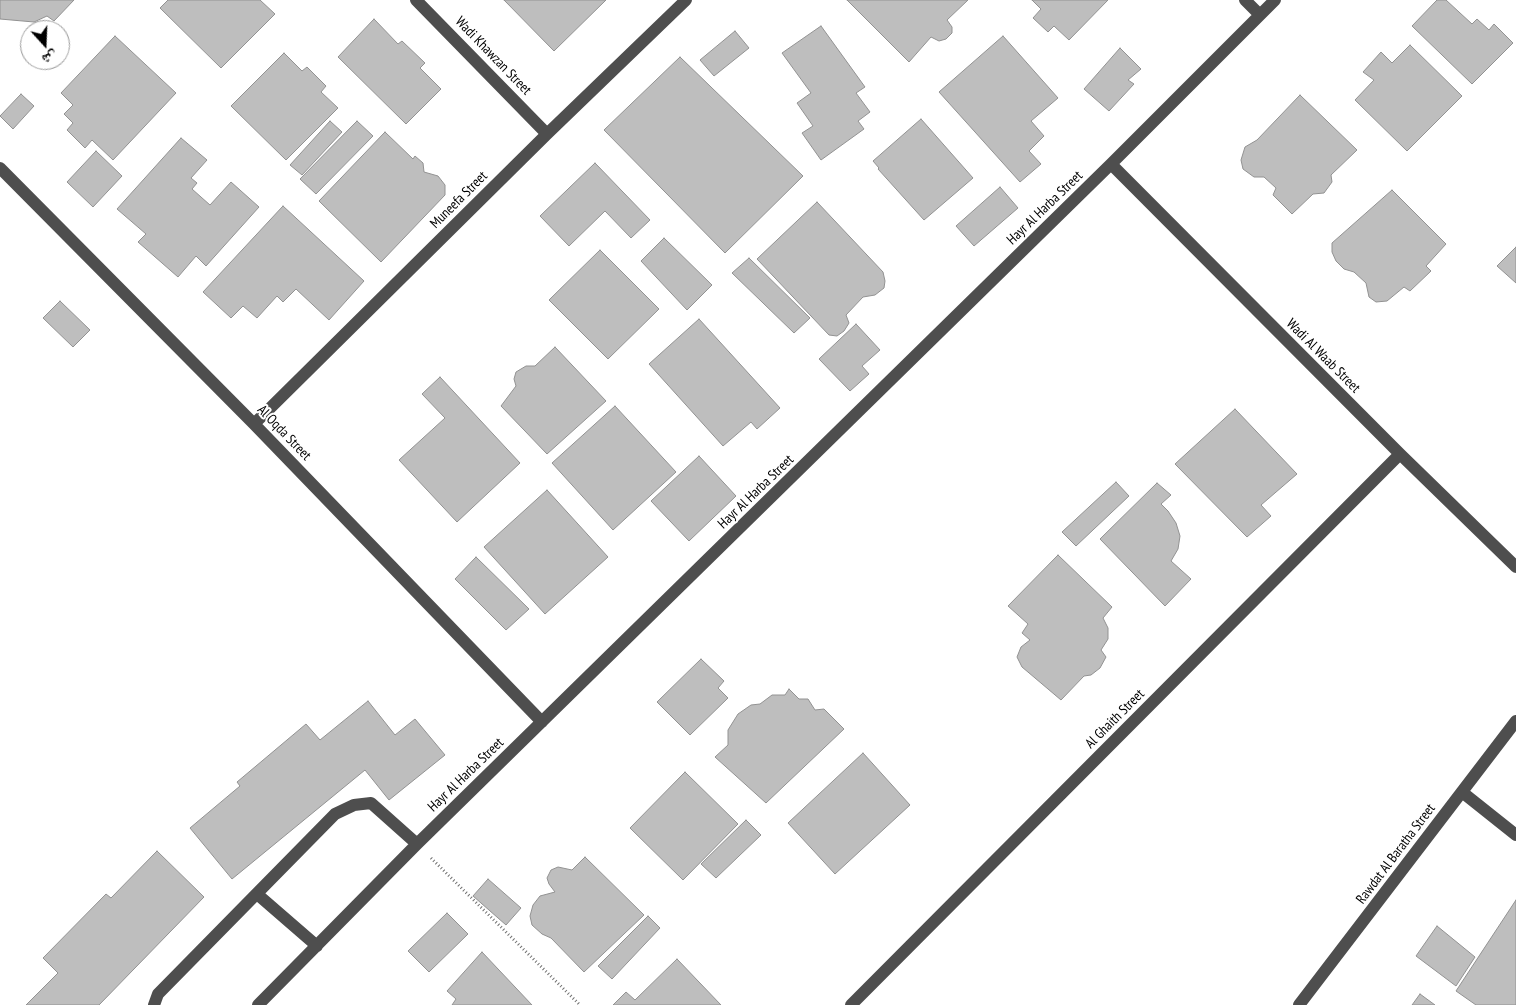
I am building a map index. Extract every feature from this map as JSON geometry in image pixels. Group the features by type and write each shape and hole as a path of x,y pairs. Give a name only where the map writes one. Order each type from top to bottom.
{"street":[{"name":"Wadi Khawzan Street","path":"416,0 547,134"},
{"name":"Muneefa Street","path":"254,424 547,134 686,0"},
{"path":"1245,0 1260,15"},
{"name":"Hayr Al Harba Street","path":"258,1005 417,844 1276,0"},
{"name":"Wadi Al Waab Street","path":"1111,164 1400,454 1516,567"},
{"name":"Al Oqda Street","path":"0,168 254,424 542,722"},
{"name":"Al Ghaith Street","path":"851,1005 1400,454"},
{"name":"Rawdat Al Baratha Street","path":"1299,1005 1516,721"},
{"path":"1462,792 1516,835"},
{"path":"154,1005 158,994 335,814 354,805 371,804 417,844"},
{"path":"257,894 317,946"}],"path":[{"path":"417,844 580,1005"}],"building":[{"path":"0,0 74,0 55,20 47,16 38,20 0,19"},
{"path":"168,0 260,0 275,14 221,68 160,8"},
{"path":"504,0 606,0 554,51"},
{"path":"847,0 968,0 947,20 952,27 952,33 946,39 939,41 931,37 909,62"},
{"path":"1032,0 1108,0 1069,40 1054,26 1048,32 1033,18 1041,9"},
{"path":"1437,0 1446,0 1472,24 1477,19 1489,30 1494,24 1513,43 1472,84 1412,26"},
{"path":"374,19 398,44 402,41 425,63 420,68 441,89 406,124 338,57"},
{"path":"821,26 865,87 856,93 870,112 858,121 864,129 821,160 802,133 813,126 797,103 811,93 782,53"},
{"path":"735,31 749,48 714,76 700,60"},
{"path":"115,36 176,93 113,160 92,140 85,148 67,130 73,123 64,114 73,105 61,93"},
{"path":"1003,36 1058,98 1031,121 1044,136 1029,151 1041,164 1020,182 939,92"},
{"path":"1410,45 1462,96 1407,151 1355,100 1374,80 1363,72 1381,52 1392,63"},
{"path":"1120,48 1141,69 1128,80 1134,84 1109,111 1084,89"},
{"path":"284,53 302,71 307,67 326,86 321,92 338,108 286,160 231,106"},
{"path":"680,57 803,176 725,253 604,130"},
{"path":"21,94 34,106 13,129 0,116"},
{"path":"1300,95 1357,150 1331,175 1332,182 1324,193 1313,194 1292,214 1273,195 1276,188 1264,177 1254,177 1243,169 1241,160 1245,147 1257,140"},
{"path":"921,119 973,178 924,220 873,161"},
{"path":"330,121 342,132 302,175 290,165"},
{"path":"357,121 373,136 316,194 300,179"},
{"path":"385,132 413,159 415,156 423,163 424,172 438,176 445,185 445,195 381,262 319,201"},
{"path":"181,138 207,160 191,178 197,183 192,189 210,205 231,182 259,207 206,266 196,256 178,277 138,242 146,234 117,209"},
{"path":"96,151 122,176 93,207 67,182"},
{"path":"595,163 650,220 631,238 605,211 569,246 540,216"},
{"path":"1000,187 1018,208 974,246 956,226"},
{"path":"1392,190 1446,244 1426,266 1431,271 1410,291 1404,287 1387,301 1376,302 1369,297 1366,283 1354,272 1344,269 1336,261 1332,252 1332,243"},
{"path":"817,202 883,272 885,281 884,288 875,295 863,297 846,315 849,323 844,331 837,336 829,335 757,259"},
{"path":"283,206 364,281 329,320 296,289 283,302 277,296 257,318 243,306 231,318 203,292"},
{"path":"664,238 712,285 687,310 641,261"},
{"path":"1516,247 1516,283 1497,266"},
{"path":"600,250 659,309 608,359 549,300"},
{"path":"749,258 810,318 794,333 732,273"},
{"path":"60,301 90,330 73,347 43,318"},
{"path":"699,319 780,408 757,429 751,422 723,446 649,364"},
{"path":"856,324 880,350 862,366 869,374 850,391 819,359"},
{"path":"555,347 606,401 547,454 501,406 516,386 514,379 516,372 526,366 535,366"},
{"path":"440,377 520,463 457,522 399,460 445,418 422,394"},
{"path":"615,406 676,472 613,530 552,463"},
{"path":"1235,409 1297,474 1261,505 1271,516 1247,537 1175,464"},
{"path":"699,456 736,496 689,541 651,501"},
{"path":"1116,482 1129,496 1076,546 1062,532"},
{"path":"1157,483 1171,495 1161,504 1176,523 1180,536 1178,549 1171,561 1191,579 1165,606 1100,539"},
{"path":"547,490 608,557 545,614 484,547"},
{"path":"1058,555 1112,607 1103,618 1108,628 1108,639 1101,650 1106,657 1100,668 1091,675 1084,676 1061,700 1022,667 1017,657 1021,647 1030,640 1022,633 1028,624 1008,606"},
{"path":"476,557 529,609 506,630 455,579"},
{"path":"701,659 724,681 718,688 728,698 690,735 657,702"},
{"path":"789,689 799,699 808,699 815,710 824,709 844,729 766,803 715,757 728,745 728,730 738,714 751,705 760,704 772,695 785,695"},
{"path":"368,701 395,735 415,719 445,755 389,800 365,770 232,879 190,828 240,786 237,782 306,724 320,740"},
{"path":"863,753 910,805 835,874 788,823"},
{"path":"685,772 738,824 683,880 630,828"},
{"path":"746,820 761,835 716,878 701,864"},
{"path":"157,851 204,897 99,1005 26,1005 58,973 43,958 106,894 111,898"},
{"path":"585,857 644,915 584,972 551,938 542,934 532,925 530,916 533,905 540,896 555,892 547,878 551,870 558,867 572,870"},
{"path":"488,879 521,908 506,925 473,896"},
{"path":"1516,900 1516,1005 1476,1005 1456,991"},
{"path":"447,913 468,934 429,972 408,951"},
{"path":"648,916 660,928 612,979 598,966"},
{"path":"1437,926 1475,957 1456,986 1416,956"},
{"path":"482,952 532,1005 452,1005 456,999 447,991"},
{"path":"677,959 721,1005 613,1005 626,992 635,1000"},
{"path":"1420,994 1435,1005 1412,1005"}]}
